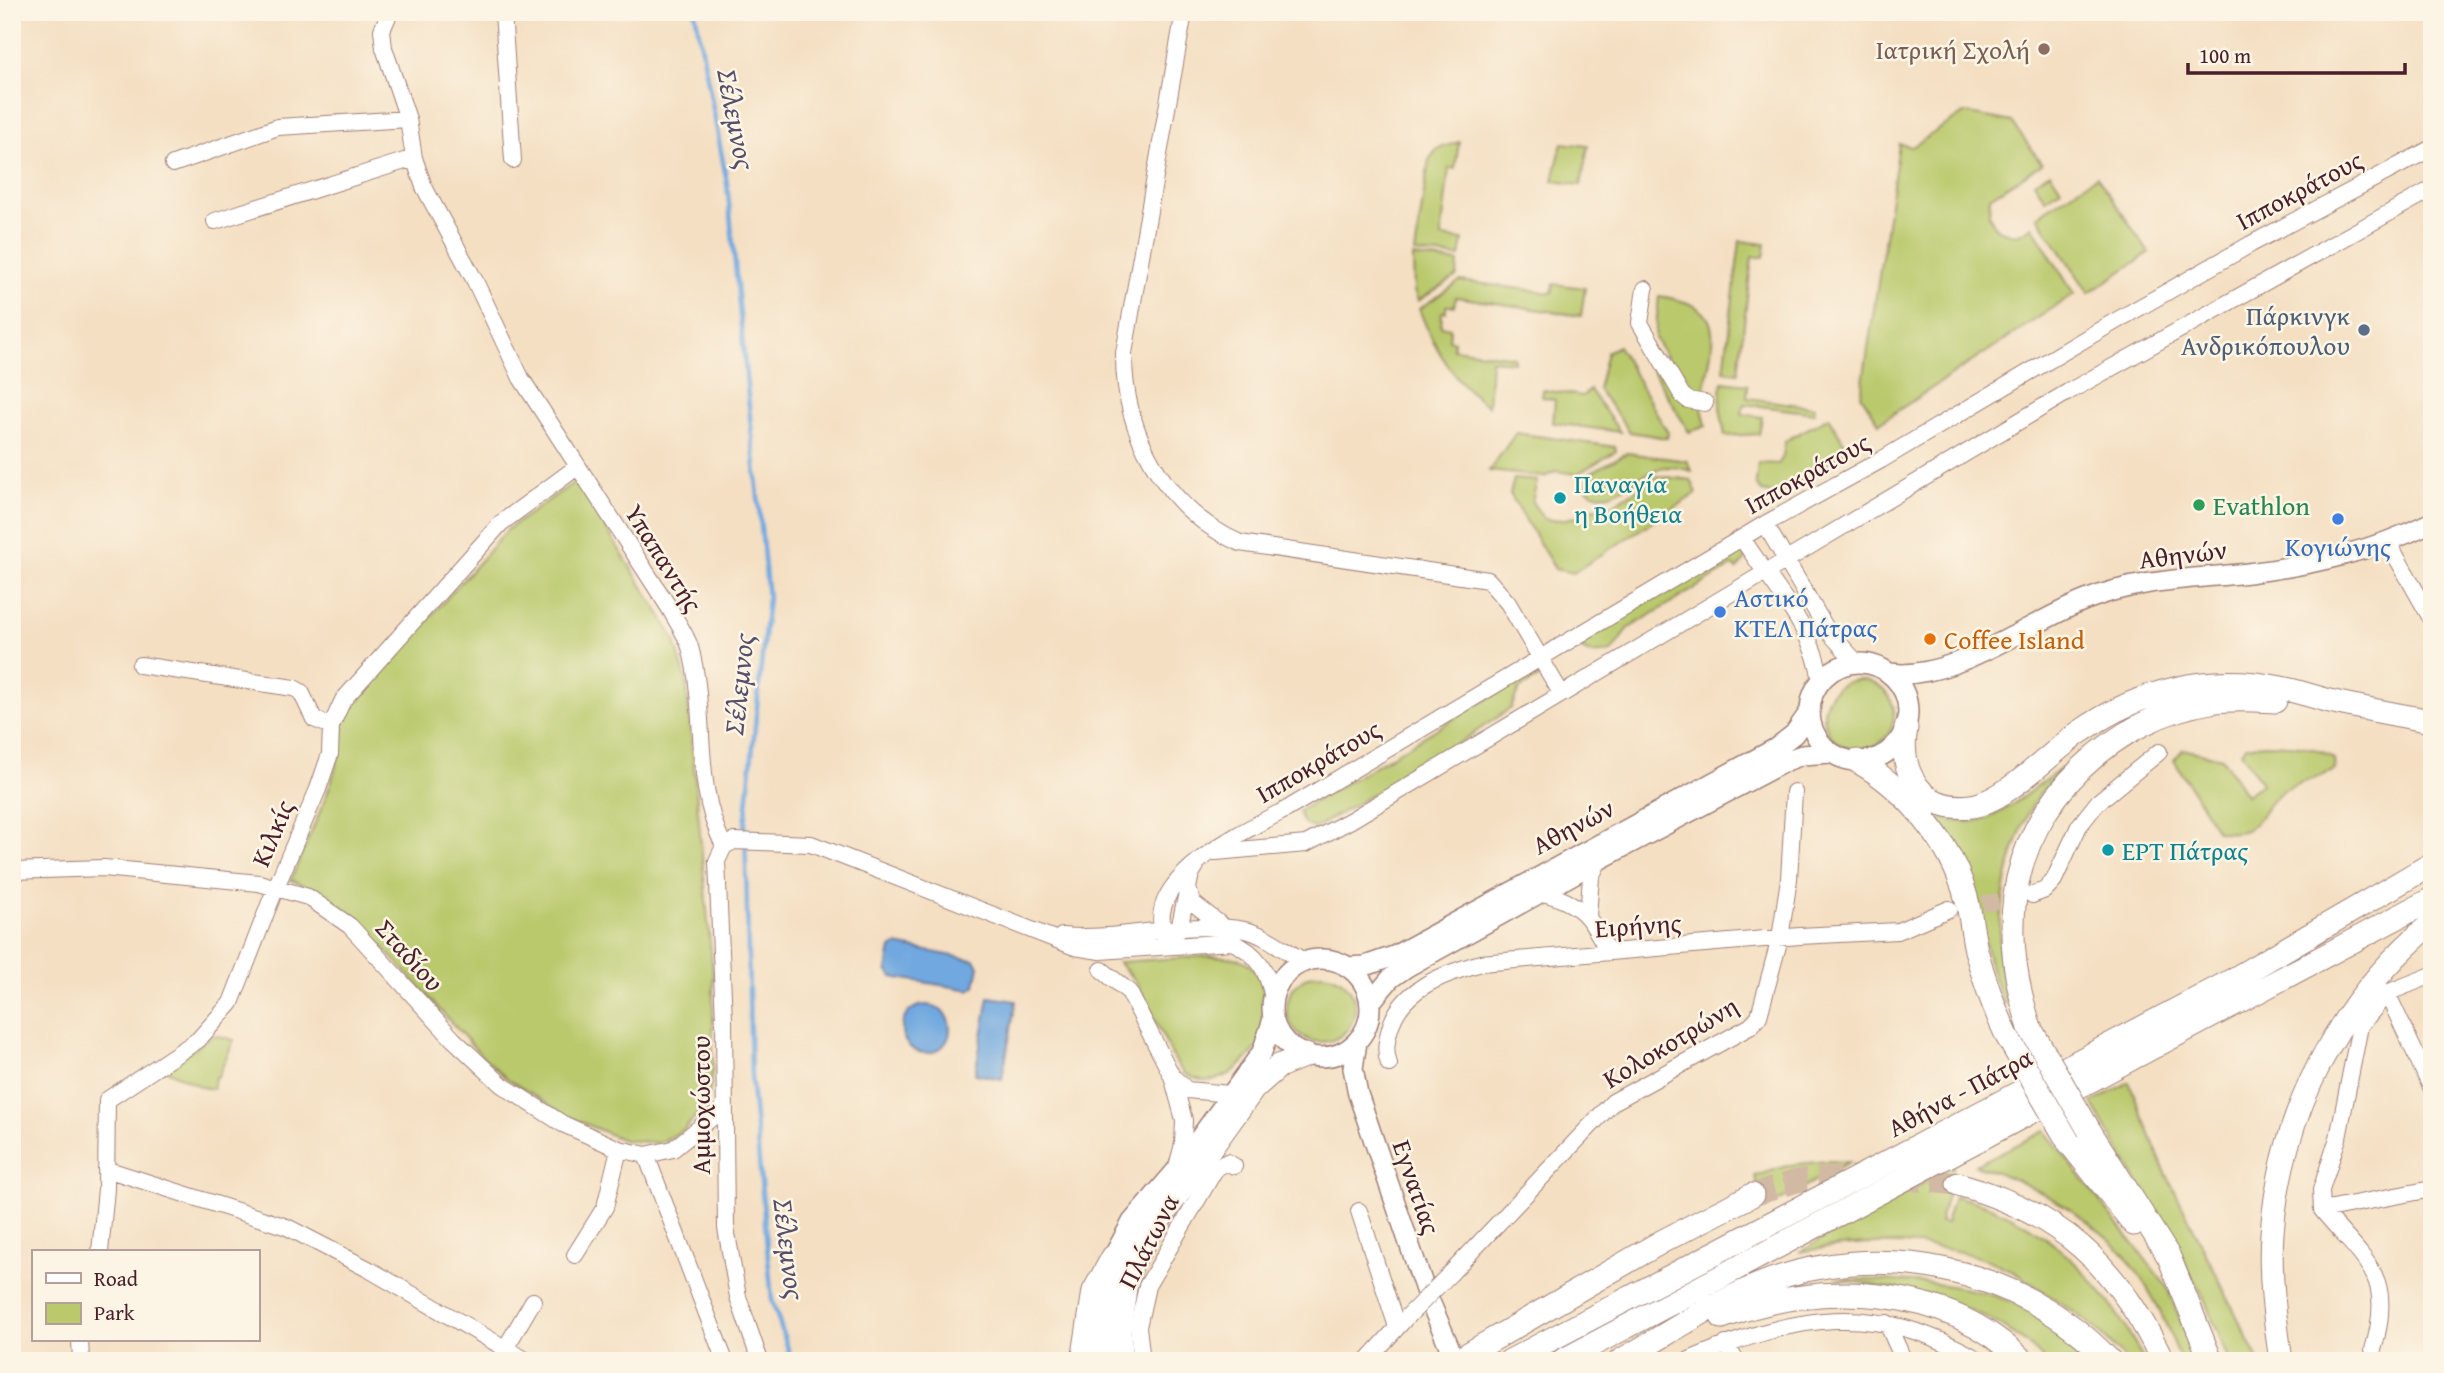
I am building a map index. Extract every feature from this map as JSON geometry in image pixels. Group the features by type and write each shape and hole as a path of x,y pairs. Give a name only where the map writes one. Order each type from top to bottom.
{"highway":[{"path":"1907,717 1903,757 1910,777 1938,802 1973,806 1993,798 2093,722 2123,705 2169,688 2208,683 2254,684 2432,721"},
{"path":"2211,1361 2169,1257 2089,1130 2031,1028 2015,970 2015,894 2020,871 2043,818 2079,770 2125,734 2182,709 2211,702 2247,699 2341,704"},
{"path":"1857,761 1878,774 1904,798 1926,822 1952,860 1966,897 1985,980 2007,1036 2068,1141 2130,1219 2192,1311"},
{"name":"Αθήνα - Πάτρα","path":"1510,1361 2229,982 2432,864"},
{"name":"Αθήνα - Πάτρα","path":"1562,1361 2432,899"},
{"path":"2281,1361 2272,1276 2272,1234 2277,1185 2304,1094 2323,1053 2351,1009 2384,970 2432,923"},
{"path":"1122,1361 1119,1331 1125,1288 1132,1263 1149,1234 1254,1088 1279,1066 1306,1055"},
{"path":"1958,1184 1990,1193 2036,1212 2065,1231 2106,1269 2125,1293 2163,1361"},
{"path":"1453,1353 1752,1195"},
{"path":"1083,1361 1094,1291 1113,1257"},
{"path":"1620,1361 1712,1307 1757,1285 1803,1271 1882,1262 1929,1265 1970,1275 2011,1290 2081,1334 2110,1361"},
{"path":"1663,1338 1757,1304 1806,1294 1866,1294 1923,1305 1955,1317 1992,1336 2023,1361"}],"main road":[{"name":"Αθηνών","path":"1857,663 1879,667 1889,673 1926,674 1950,666 2047,617 2113,590 2153,582 2292,567 2388,542 2432,522"},
{"path":"1821,681 1837,668 1857,663"},
{"name":"Αθηνών","path":"1357,1042 1368,1024 1370,1003 1391,978 1540,892 1786,761 1802,755 1832,753 1857,761 1870,760 1892,748 1907,717 1931,680 1950,666"},
{"path":"1889,673 1902,688 1907,717"},
{"name":"Αθηνών","path":"1307,962 1321,960 1347,967 1365,965 1394,956 1776,748 1794,734 1810,710 1821,681"},
{"path":"1810,710 1815,735 1832,753"},
{"path":"1101,1361 1102,1309 1113,1257 1132,1223 1175,1172 1262,1052 1273,1019 1273,998 1285,975 1307,962"},
{"path":"1347,967 1358,977 1370,1003"},
{"path":"1273,1019 1289,1045 1306,1055 1325,1057 1342,1052 1357,1042"},
{"name":"Εγνατίας","path":"1357,1042 1353,1069 1358,1094 1425,1290 1453,1353"}],"street":[{"name":"Υπαπαντής","path":"390,12 382,30 384,48 408,119 414,158 437,214 475,281 510,358 670,609 689,644 695,673 705,793 711,821 729,843"},
{"path":"503,12 513,160"},
{"path":"1184,12 1124,353 1124,380 1138,439 1165,482 1227,537 1240,543 1488,580 1508,603 1561,693"},
{"path":"173,164 278,127 408,119"},
{"name":"Ιπποκράτους","path":"1159,930 1168,894 1180,875 1236,836 1287,809 1765,524 1881,460 2240,250 2432,148"},
{"path":"215,221 414,158"},
{"name":"Ιπποκράτους","path":"1213,853 1306,844 2192,321 2432,189"},
{"path":"1644,289 1640,323 1685,398 1705,403"},
{"name":"Κιλκίς","path":"100,1250 106,1169 107,1100 189,1048 225,1011 244,974 276,887 318,789 330,754 331,726 343,700 501,523 577,467"},
{"path":"1765,524 1827,630 1857,663"},
{"path":"1742,538 1803,630 1815,654 1821,681"},
{"path":"2388,542 2432,620"},
{"path":"140,665 294,688 301,692 314,719 331,726"},
{"path":"2032,895 2045,890 2054,880 2079,826 2098,802 2159,752"},
{"name":"Κολοκοτρώνη","path":"1403,1321 1613,1102 1751,1026 1759,1016 1780,938 1788,879 1794,792"},
{"path":"729,843 780,841 811,844 1075,947 1100,951 1232,942 1251,951 1264,967 1273,998"},
{"name":"Αμμοχώστου","path":"729,843 717,861 728,1250 738,1297 760,1361"},
{"path":"1588,916 1591,877 1599,860"},
{"name":"Ιπποκράτους","path":"1169,946 1179,929 1187,887 1198,864"},
{"name":"Σταδίου","path":"12,871 104,868 276,887 315,901 350,926 453,1039 502,1085 563,1124 619,1149 646,1155 680,1145 724,1108"},
{"path":"1187,887 1193,903 1225,928"},
{"path":"1540,892 1570,900 1588,916 1608,952"},
{"name":"Ειρήνης","path":"1389,1064 1385,1045 1396,1009 1442,976 1492,961 1898,931 1949,909"},
{"path":"1038,933 1080,938 1159,930 1225,928 1264,937 1307,962"},
{"path":"1159,930 1169,946"},
{"path":"1102,970 1129,992 1172,1076 1183,1108 1185,1131 1175,1172"},
{"path":"2373,1350 2382,1312 2379,1281 2322,1210 2321,1190 2340,1128 2357,1033 2374,1006 2387,993 2432,975"},
{"path":"2387,993 2432,1089"},
{"path":"1172,1076 1187,1090 1230,1094"},
{"path":"575,1255 605,1208 619,1149"},
{"path":"646,1155 725,1361"},
{"name":"Πλάτωνα","path":"1142,1361 1138,1327 1147,1286 1216,1168 1227,1163 1234,1166"},
{"path":"106,1169 287,1227 370,1270 527,1361"},
{"path":"2322,1210 2432,1189"},
{"path":"1359,1211 1403,1321 1367,1361"},
{"path":"505,1349 533,1301"},
{"path":"1688,1361 1726,1344 1788,1324 1824,1321 1887,1322 1916,1328 1981,1361"},
{"path":"1887,1322 1904,1361"},
{"path":"80,1342 81,1361"},
{"path":"1726,1344 1736,1361"}],"green space":[{"path":"1964,113 2012,122 2042,164 1990,197 1989,215 1996,229 2011,234 2023,233 2032,226 2074,294 1879,423 1861,395 1899,144 1912,147"},
{"path":"1459,142 1455,169 1449,168 1441,237 1463,240 1460,257 1415,253 1429,160 1437,149"},
{"path":"1562,143 1588,146 1581,185 1553,181"},
{"path":"2050,172 2061,189 2045,199 2034,182"},
{"path":"2097,176 2149,253 2089,293 2037,216"},
{"path":"1740,241 1766,244 1764,257 1752,257 1738,373 1724,371"},
{"path":"1413,257 1458,262 1457,276 1418,301 1414,291"},
{"path":"1460,281 1552,293 1554,284 1585,288 1581,316 1456,297 1454,306 1446,306 1446,312 1442,312 1441,326 1450,328 1449,340 1454,341 1453,349 1514,357 1514,362 1491,360 1488,406 1465,387 1446,363 1419,309"},
{"path":"1659,296 1698,308 1708,318 1712,343 1703,399 1687,394 1655,338"},
{"path":"1638,334 1702,408 1706,426 1689,432 1633,337"},
{"path":"1618,346 1668,433 1667,438 1630,432 1598,389 1607,352"},
{"path":"1722,382 1748,385 1747,398 1815,407 1814,413 1744,404 1742,414 1762,417 1759,434 1725,436 1720,407"},
{"path":"1543,390 1582,396 1590,390 1620,432 1553,423 1555,400 1542,397"},
{"path":"1829,417 1849,451 1777,495 1762,492 1756,484 1758,463 1778,464 1783,457 1785,441"},
{"path":"1516,433 1615,447 1616,451 1577,474 1556,471 1544,477 1489,471"},
{"path":"1627,453 1687,461 1692,471 1675,467 1662,468 1605,495 1587,489 1590,473"},
{"path":"1658,476 1691,480 1697,493 1573,573 1555,569 1510,494 1514,479 1537,481 1532,502 1544,519 1584,517 1593,508 1606,509"},
{"path":"576,481 675,641 686,680 713,976 713,1068 709,1094 702,1109 684,1130 659,1143 623,1140 567,1116 506,1078 479,1053 356,917 319,892 291,880 333,778 339,757 343,715 508,529"},
{"path":"1740,549 1747,558 1737,569 1734,565 1629,628 1611,652 1591,654 1580,648 1582,641"},
{"path":"1536,670 1540,677 1519,689 1511,708 1450,749 1315,828 1302,821 1299,811"},
{"path":"1859,680 1884,690 1894,715 1884,740 1859,750 1834,740 1824,715 1834,690"},
{"path":"2265,744 2318,750 2334,759 2335,770 2283,791 2251,827 2232,833 2217,831 2174,760 2183,749 2222,758 2246,795 2262,784 2241,751 2246,746"},
{"path":"2064,767 2033,804 2014,850 2000,928 2002,980 2007,1003 2003,1004 1990,966 1973,884 1959,847 1932,813 1951,821 1969,822 1986,818 2018,801"},
{"path":"1211,956 1238,959 1254,970 1263,988 1266,1022 1260,1044 1244,1061 1223,1077 1206,1080 1187,1075 1181,1070 1134,979 1118,962"},
{"path":"1321,974 1334,977 1345,984 1352,995 1355,1008 1352,1021 1345,1032 1334,1039 1321,1042 1308,1039 1297,1032 1290,1021 1287,1008 1290,995 1297,984 1308,977"},
{"path":"213,1035 234,1040 218,1076 215,1077 213,1089 201,1087 165,1069"},
{"path":"2129,1082 2163,1167 2259,1361 2230,1361 2201,1292 2092,1103"},
{"path":"2045,1131 2167,1287 2197,1361 2181,1361 2147,1288 2132,1265 2101,1232 2082,1217 2039,1192 1975,1165"},
{"path":"1827,1161 1849,1162 1764,1209 1755,1176 1790,1165"},
{"path":"1954,1166 1940,1222 1946,1223 1954,1196 1986,1205 2043,1236 2068,1256 2111,1305 2144,1361 2125,1361 2101,1334 2073,1311 2020,1276 1984,1259 1959,1252 1905,1244 1851,1245 1799,1252"},
{"path":"1835,1279 1948,1286 2002,1299 2053,1324 2099,1361 2045,1361 2024,1341 1975,1312 1920,1295"}],"water":[{"path":"896,945 974,960 979,966 975,986 970,990 892,977 887,970 891,948"},
{"path":"989,997 1016,1001 1002,1079 975,1074"},
{"path":"926,1005 943,1012 950,1029 943,1046 926,1053 909,1046 902,1029 909,1012"}],"waterway":[{"name":"Σέλεμνος","path":"695,12 727,183 768,598 745,825 751,1075 772,1300 792,1361"}],"tunnel":[{"path":"1959,908 2023,897"},
{"path":"1752,1195 1797,1181 1865,1176"},
{"path":"1899,1178 1958,1184"}],"place":[{"name":"Ιατρική Σχολή","path":"2044,49"},
{"name":"Πάρκινγκ Ανδρικόπουλου","path":"2364,330"},
{"name":"Παναγία η Βοήθεια","path":"1560,498"},
{"name":"Evathlon","path":"2199,505"},
{"name":"Κογιώνης","path":"2338,519"},
{"name":"Αστικό ΚΤΕΛ Πάτρας","path":"1720,612"},
{"name":"Coffee Island","path":"1930,639"},
{"name":"ΕΡΤ Πάτρας","path":"2108,850"}]}
